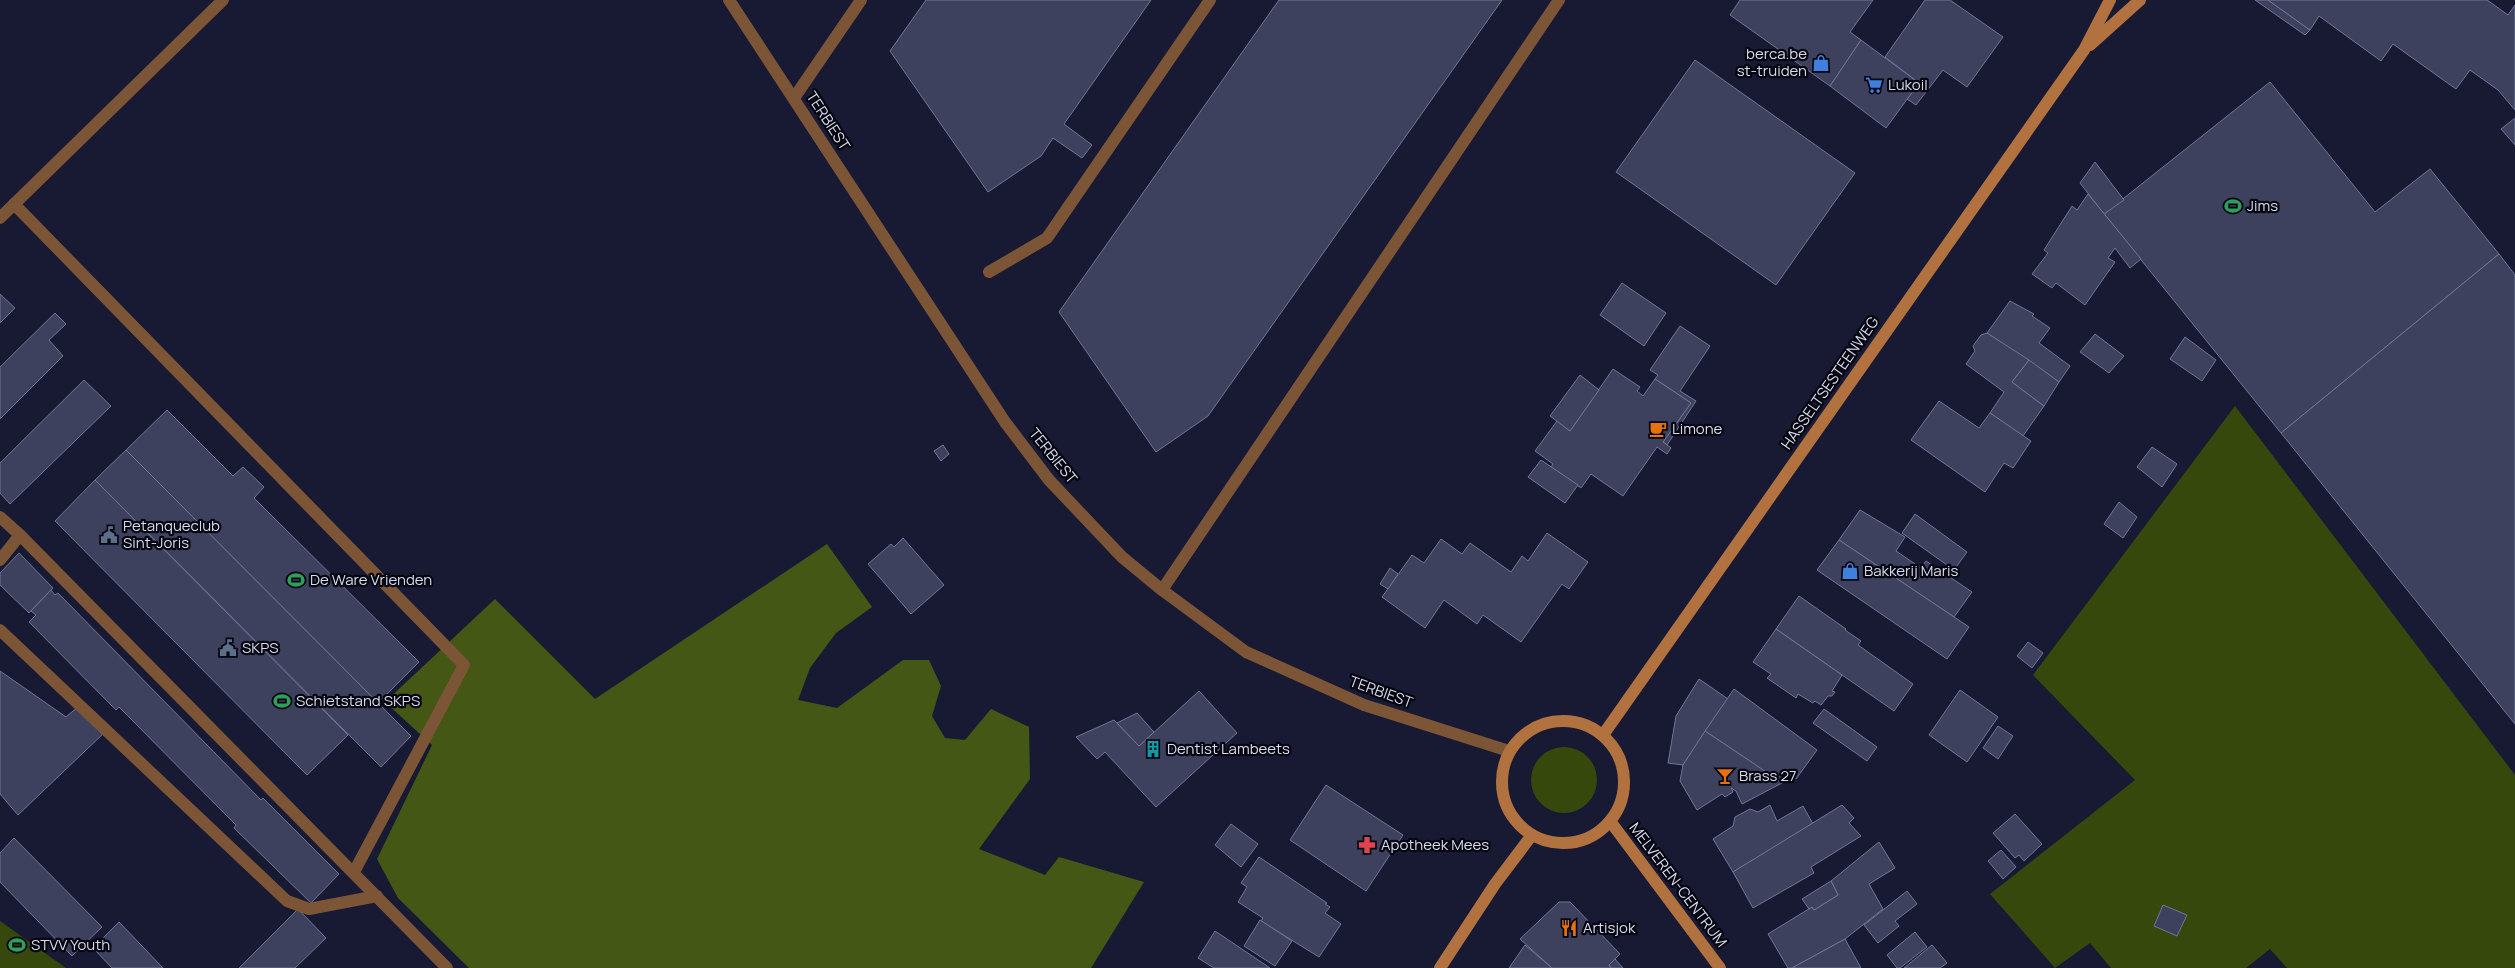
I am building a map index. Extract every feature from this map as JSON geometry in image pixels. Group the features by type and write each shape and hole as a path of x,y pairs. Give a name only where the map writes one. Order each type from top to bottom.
{"main road":[{"name":"HASSELTSESTEENWEG","path":"1603,735 2084,50 2110,0"},
{"name":"HASSELTSESTEENWEG","path":"2084,50 2140,0"},
{"path":"1563,720 1584,724 1603,735 1615,749 1623,766 1624,776 1620,804 1610,821 1597,833 1582,840 1556,842 1532,835 1517,823 1507,807 1502,788 1503,769 1509,751 1529,731 1542,724 1563,720"},
{"name":"MELVEREN-CENTRUM","path":"1610,821 1720,968"},
{"path":"1440,968 1495,884 1532,835"}],"street":[{"path":"0,218 223,0"},
{"name":"TERBIEST","path":"729,0 1005,422 1049,480 1122,557 1162,590 1246,652 1364,705 1509,751"},
{"path":"794,98 861,0"},
{"path":"989,272 1047,238 1210,0"},
{"path":"1162,590 1558,0"},
{"path":"14,204 464,665 354,872"},
{"path":"0,517 20,535 447,968"},
{"path":"0,560 20,535"},
{"path":"0,630 287,901 309,909 377,896"}],"green space":[{"path":"2235,406 2515,775 2515,968 2287,968 2270,949 2246,968 2111,968 2090,943 2055,968 1990,894 2135,780 2033,675"},
{"path":"827,544 872,607 836,633 810,668 798,700 837,708 903,660 929,660 941,686 932,716 945,738 965,740 991,709 1029,727 1030,779 979,849 1045,875 1059,857 1144,882 1091,968 469,968 398,898 377,859 432,745 385,702 495,599 595,699"},
{"path":"1564,747 1577,749 1592,762 1595,767 1597,780 1595,793 1582,808 1577,811 1564,813 1551,811 1536,798 1533,793 1531,780 1533,767 1546,752 1551,749"},
{"name":"STVV Youth","path":"0,921 66,968 0,968"}],"building":[{"path":"926,0 1151,0 1064,124 1092,145 1082,158 1053,138 1041,156 988,192 890,51"},
{"path":"1279,0 1502,0 1208,416 1156,452 1059,312"},
{"name":"berca.be st-truiden","path":"1740,0 1873,0 1850,32 1861,40 1830,86 1730,15"},
{"name":"Lukoil","path":"1925,0 1950,0 2003,37 1967,87 1943,70 1916,105 1907,99 1919,83 1885,57"},
{"path":"2255,0 2268,0 2310,30 2305,35"},
{"path":"2268,0 2487,0 2508,15 2515,5 2515,110 2498,90 2470,70 2456,89 2393,44 2381,61 2319,16 2310,30"},
{"name":"Lukoil","path":"1861,40 1919,83 1886,128 1830,86"},
{"path":"1695,60 1855,173 1776,285 1616,172"},
{"path":"2270,82 2375,212 2430,169 2499,254 2281,433 2104,214"},
{"path":"2515,118 2515,145 2501,129"},
{"path":"2095,162 2124,200 2104,214 2080,183"},
{"path":"2088,194 2141,259 2130,268 2115,248 2108,258 2115,262 2085,305 2056,283 2052,288 2032,274 2048,253 2044,250 2072,206 2077,210"},
{"path":"2499,254 2515,275 2515,724 2281,433"},
{"path":"1622,283 1666,313 1644,346 1600,315"},
{"path":"0,294 15,308 0,323"},
{"path":"2010,301 2034,314 2032,316 2050,328 2039,343 2070,366 2059,382 1987,333"},
{"path":"55,313 66,324 49,340 63,356 0,419 0,367"},
{"path":"1680,326 1710,346 1680,391 1696,401 1667,445 1663,442 1691,403 1655,379 1658,375 1650,370"},
{"path":"1987,333 2029,360 2012,382 2044,406 2023,436 1990,413 2004,392 1966,364 1975,351 1973,346 1981,335"},
{"path":"2095,334 2124,356 2109,373 2080,352"},
{"path":"2185,337 2216,360 2202,381 2170,359"},
{"path":"2029,360 2059,382 2044,406 2012,382"},
{"path":"1613,369 1640,387 1637,391 1643,396 1655,379 1691,403 1663,442 1671,448 1667,454 1657,447 1623,496 1591,474 1581,488 1551,467 1553,464 1535,451 1557,421 1570,431"},
{"path":"1580,375 1599,390 1570,431 1550,416"},
{"path":"84,380 111,406 10,504 0,493 0,463"},
{"path":"1939,401 1979,428 1990,413 2031,441 2013,468 2004,463 1985,492 1911,440"},
{"name":"De Ware Vrienden","path":"167,410 233,476 243,467 264,487 254,498 419,662 378,703 126,450"},
{"path":"943,445 949,454 941,461 934,451"},
{"path":"2152,447 2177,464 2162,487 2137,467"},
{"path":"126,450 411,736 381,767 95,480"},
{"path":"1541,460 1578,485 1565,503 1528,477"},
{"path":"95,480 348,735 307,775 55,521"},
{"path":"2119,502 2137,517 2123,538 2104,524"},
{"path":"1860,510 1905,537 1896,551 1921,568 1926,561 1972,592 1954,617 1839,540"},
{"path":"1915,514 1967,552 1954,570 1902,533"},
{"path":"1547,533 1588,562 1569,589 1562,584 1521,642 1483,615 1477,624 1444,600 1425,628 1382,597 1412,555 1424,563 1441,539 1462,554 1470,543 1511,572 1522,556 1528,561"},
{"path":"903,538 944,585 911,614 868,564 891,544 894,547"},
{"path":"1839,540 1969,627 1947,659 1817,570"},
{"path":"19,553 53,588 29,613 0,585 0,573"},
{"path":"1390,568 1398,574 1388,589 1380,584"},
{"path":"51,590 55,595 58,593 261,800 263,798 339,874 311,903 234,828 236,825 119,707 116,710 29,622 36,615 31,611"},
{"path":"1799,596 1861,641 1858,645 1913,684 1894,711 1776,629"},
{"path":"1776,629 1842,675 1832,691 1835,692 1832,696 1828,696 1821,705 1815,701 1813,703 1798,694 1796,698 1767,678 1771,674 1753,662"},
{"path":"2028,642 2043,653 2032,668 2017,656"},
{"path":"0,671 66,717 79,706 106,731 18,815 0,794"},
{"path":"1699,679 1728,699 1683,765 1668,763 1676,716"},
{"path":"1734,689 1817,750 1796,779 1788,774 1782,783 1705,731"},
{"path":"1960,690 1998,717 1967,762 1929,735"},
{"name":"Dentist Lambeets","path":"1199,691 1237,733 1156,807 1105,752 1097,759 1076,737 1114,720 1139,746"},
{"path":"1824,709 1877,747 1867,761 1813,723"},
{"path":"1137,713 1154,732 1139,746 1117,723"},
{"path":"1998,726 2013,736 1998,759 1983,748"},
{"name":"Brass 27","path":"1705,731 1782,783 1742,804 1736,791 1731,788 1733,792 1725,797 1722,794 1697,810 1680,781 1683,765"},
{"path":"1326,785 1403,835 1366,891 1290,840"},
{"path":"1770,805 1777,821 1803,806 1813,824 1733,872 1713,839 1733,826 1735,817 1750,809 1758,812"},
{"path":"1842,805 1854,818 1849,823 1861,836 1811,867 1814,873 1753,908 1733,872"},
{"path":"2015,814 2042,844 2024,861 2019,855 2015,858 1993,833"},
{"path":"1231,824 1258,844 1241,867 1215,845"},
{"path":"14,838 102,927 72,956 0,882 0,853"},
{"path":"1879,842 1895,868 1869,884 1883,909 1845,939 1792,968 1788,968 1768,934 1812,907 1814,910 1838,895 1831,881"},
{"path":"2001,850 2016,867 2003,879 1988,861"},
{"path":"1259,857 1327,903 1325,904 1330,907 1325,913 1341,924 1319,957 1261,921 1263,918 1238,902 1247,887 1241,883"},
{"path":"1831,881 1838,895 1814,910 1812,907 1809,909 1802,899"},
{"path":"1907,891 1917,904 1895,921 1899,926 1878,943 1864,925"},
{"path":"1559,902 1570,902 1620,954 1609,965 1611,968 1552,968 1520,939"},
{"path":"2163,905 2187,915 2177,936 2154,926"},
{"path":"298,909 326,938 295,968 239,968"},
{"path":"1260,920 1292,941 1275,966 1244,946"},
{"path":"119,922 163,968 112,968 93,948"},
{"path":"1215,931 1270,968 1214,968 1198,958"},
{"path":"1915,932 1927,947 1900,968 1897,968 1887,955"},
{"path":"1845,939 1861,968 1792,968"},
{"path":"1525,945 1552,968 1509,968"},
{"path":"1932,945 1947,963 1940,968 1904,968"},
{"path":"1615,959 1623,968 1611,968 1609,965"}],"place":[{"name":"berca.be st-truiden","path":"1821,63"},
{"name":"Lukoil","path":"1874,85"},
{"name":"Jims","path":"2233,206"},
{"name":"Limone","path":"1658,429"},
{"name":"Petanqueclub Sint-Joris","path":"109,535"},
{"name":"Bakkerij Maris","path":"1850,571"},
{"name":"De Ware Vrienden","path":"296,580"},
{"name":"SKPS","path":"228,648"},
{"name":"Schietstand SKPS","path":"282,701"},
{"name":"Dentist Lambeets","path":"1153,749"},
{"name":"Brass 27","path":"1725,776"},
{"name":"Apotheek Mees","path":"1367,845"},
{"name":"Artisjok","path":"1569,928"},
{"name":"STVV Youth","path":"17,945"}]}
